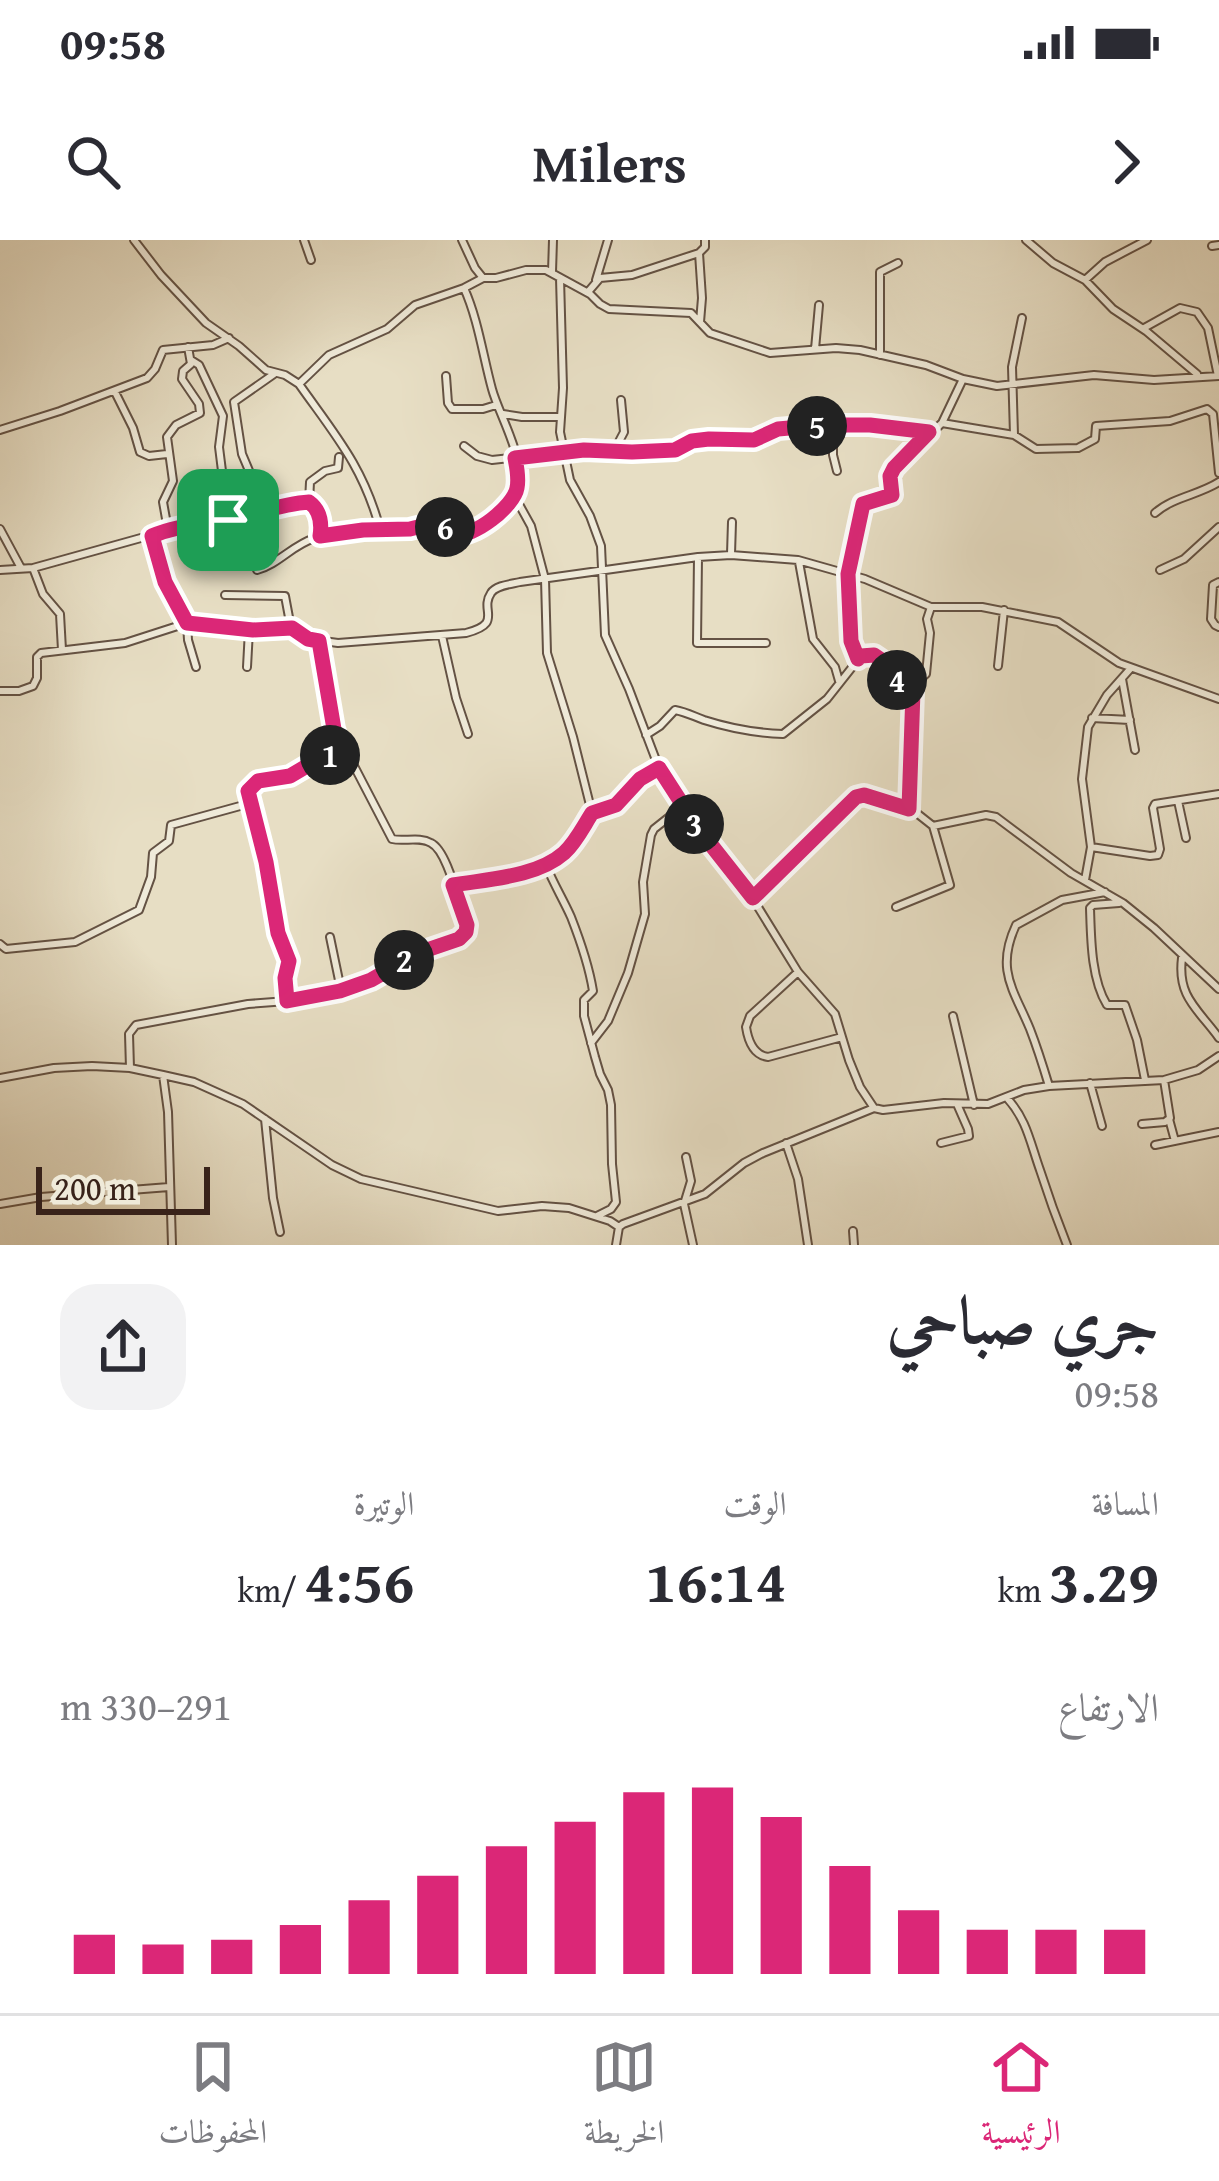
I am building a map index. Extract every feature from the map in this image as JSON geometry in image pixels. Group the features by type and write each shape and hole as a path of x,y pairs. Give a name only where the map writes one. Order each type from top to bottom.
{"street":[{"path":"134,240 206,322 266,370 299,384 356,466 380,529"},
{"path":"304,240 311,260"},
{"path":"462,240 483,278"},
{"path":"551,272 553,240"},
{"path":"587,292 596,280 608,240"},
{"path":"596,280 669,265 699,253 705,240"},
{"path":"1026,240 1053,263 1084,280 1113,309 1199,376"},
{"path":"1084,280 1105,262 1145,241"},
{"path":"699,253 700,322"},
{"path":"880,355 880,272 898,263"},
{"path":"299,384 322,359 387,328 415,305 483,278 526,270 551,272 609,309 685,311 710,333 770,352 844,349 926,365 986,385 1079,376 1154,380 1218,376 1208,328 1193,309 1174,310 1143,329"},
{"path":"560,278 564,452 570,480 601,546 608,647 659,768 753,898 797,972 835,1014 860,1087 874,1108"},
{"path":"257,571 320,536 410,529 438,522 451,533 465,533 487,524 515,497 515,458 464,288"},
{"path":"815,350 819,305"},
{"path":"1014,435 1014,350 1022,318"},
{"path":"0,430 115,392 152,374 163,350 218,344 230,338"},
{"path":"168,530 163,502 172,481 166,443 170,430 200,413 182,379 191,360 188,346"},
{"path":"191,360 199,365 223,416 220,459 228,520"},
{"path":"257,531 250,513 250,473 234,404 274,374"},
{"path":"446,376 452,410 497,405"},
{"path":"858,659 851,641 848,574 863,504 892,495 894,468 941,423 963,379"},
{"path":"115,392 140,452 149,457 167,454"},
{"path":"614,451 624,432 621,400"},
{"path":"941,423 1014,435 1036,449 1078,448 1095,439 1096,426 1170,422 1207,409 1213,414 1219,472"},
{"path":"503,414 560,417"},
{"path":"464,446 484,459 675,450 692,441 754,440 778,429 833,425 929,432"},
{"path":"833,425 837,471"},
{"path":"320,536 319,512 309,502 310,482 338,468 339,458"},
{"path":"1155,513 1219,482"},
{"path":"515,497 531,526 545,579 547,653 592,813"},
{"path":"0,570 33,568 168,530 309,502"},
{"path":"731,555 732,522"},
{"path":"1160,569 1184,559 1219,527"},
{"path":"0,529 22,569"},
{"path":"152,536 165,582 187,623 196,667"},
{"path":"137,539 157,551"},
{"path":"0,691 19,692 33,686 39,655 125,643 187,623 249,630 292,628 319,641 363,643 442,636 483,627 489,597 496,589 731,555 798,560 931,607 1004,610 1067,626 1099,652 1131,668 1219,699"},
{"path":"698,557 698,644 766,643"},
{"path":"798,560 813,639 839,681"},
{"path":"33,568 43,594 60,614 62,650"},
{"path":"1219,582 1213,585 1211,619 1219,627"},
{"path":"226,595 285,596 292,628"},
{"path":"909,809 911,687 926,674 931,607"},
{"path":"998,666 1004,610"},
{"path":"247,668 249,630"},
{"path":"442,636 468,734"},
{"path":"130,1068 129,1034 136,1025 340,991 466,932 440,851 425,840 395,841 387,834 353,764 342,752 319,641"},
{"path":"646,735 675,710 726,726 783,734 827,699 861,656 874,655 886,663 898,682 911,687"},
{"path":"1085,880 1091,847 1082,778 1088,728 1131,668"},
{"path":"1122,680 1135,750"},
{"path":"1092,718 1130,720"},
{"path":"287,1001 289,961 278,933 248,791 253,783 290,776 342,752"},
{"path":"453,885 546,865 575,841 592,813 616,805 640,779 659,768"},
{"path":"1091,847 1158,854 1154,806 1219,794"},
{"path":"753,898 856,797 864,795 909,809 933,826 950,885 896,907"},
{"path":"1178,800 1186,838"},
{"path":"0,944 6,949 69,944 139,910 151,877 153,853 170,841 171,825 251,803"},
{"path":"591,1042 608,1021 628,973 645,914 644,868 651,835 683,806"},
{"path":"933,826 996,817 1071,873 1123,903 1219,989"},
{"path":"546,865 570,915 590,975 593,991 583,1006 611,1105 616,1202 597,1216"},
{"path":"1049,1086 1008,982 1010,938 1016,926 1056,902 1105,892"},
{"path":"1123,903 1090,908 1096,972 1108,1005 1126,1005 1145,1081"},
{"path":"330,937 340,991"},
{"path":"1182,958 1185,995 1219,1038"},
{"path":"797,972 750,1016 746,1027 752,1046 768,1057 842,1037"},
{"path":"953,1016 974,1105"},
{"path":"0,1078 54,1068 130,1068 163,1075 243,1104 332,1165 376,1184 498,1211 558,1207 597,1216 619,1228 684,1204 715,1189 744,1163 874,1108 988,1104 1049,1086 1164,1080 1198,1070 1219,1056"},
{"path":"163,1075 172,1245"},
{"path":"1164,1080 1175,1141"},
{"path":"1090,1083 1102,1126"},
{"path":"1007,1098 1028,1129 1067,1245"},
{"path":"941,1142 969,1134 957,1104"},
{"path":"265,1119 280,1232"},
{"path":"1142,1124 1169,1119"},
{"path":"1155,1145 1219,1132"},
{"path":"786,1143 798,1179 808,1245"},
{"path":"686,1157 691,1176 684,1204 693,1245"},
{"path":"0,1204 41,1196 169,1187"},
{"path":"616,1245 619,1228"},
{"path":"853,1231 854,1245"}],"route":[{"path":"823,425 926,430 929,432 894,468 892,495 863,504 848,574 851,641 858,659 874,655 913,691 909,809 864,795 856,797 753,898 697,827 659,768 640,779 616,805 592,813 575,841 546,865 453,885 467,925 459,939 418,953 361,984 287,1001 289,961 278,933 248,791 253,783 290,776 342,752 319,641 292,628 253,630 187,623 165,582 152,536 228,520 309,502 319,512 320,536 410,529 432,522 451,533 465,533 487,524 515,497 515,458 584,450 675,450 692,441 754,440 778,429 823,425"}]}
